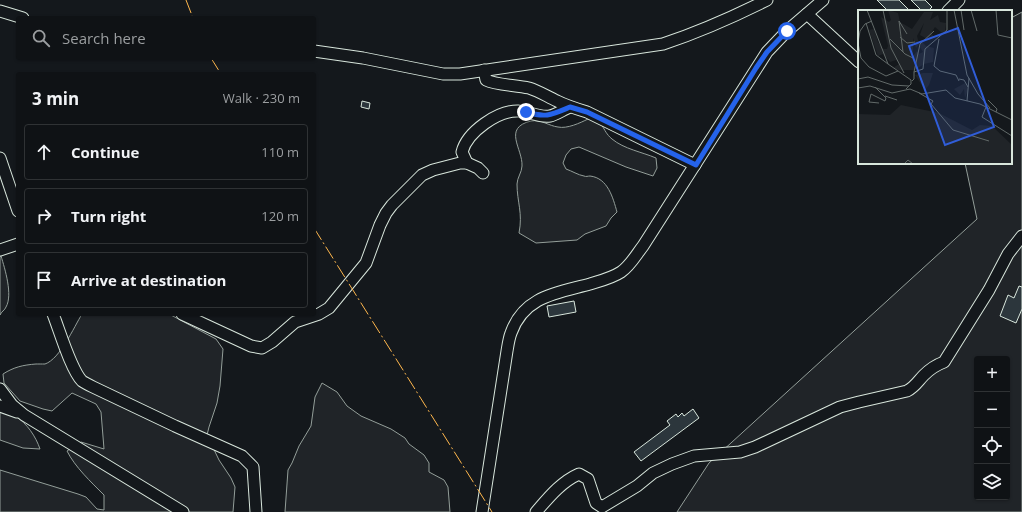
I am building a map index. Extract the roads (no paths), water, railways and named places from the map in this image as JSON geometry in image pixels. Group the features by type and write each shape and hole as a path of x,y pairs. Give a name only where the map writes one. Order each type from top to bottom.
{"street":[{"path":"316,51 363,58 443,74 460,74 663,44 739,14 767,0"},
{"path":"482,512 507,350 511,333 518,318 528,306 541,297 605,280 620,273 628,266 643,246 696,165 767,52 787,31 822,0"},
{"path":"949,10 959,0"},
{"path":"0,11 16,16"},
{"path":"807,14 858,61"},
{"path":"484,70 486,80 492,83 530,88 546,94 570,107 587,112 696,165"},
{"path":"467,163 462,152 463,146 490,119 504,113 519,111 536,115 550,116 570,107"},
{"path":"0,158 16,204"},
{"path":"316,315 329,308 366,263 380,225 389,209 422,175 453,164 467,163 478,168 483,173"},
{"path":"536,512 569,478 579,474 588,480 596,502 602,507 637,486 653,473 672,464 694,456 740,452 840,407 907,391 914,387 924,374 934,366 944,362 989,290 1008,254 1022,236"},
{"path":"0,250 16,245"},
{"path":"54,316 70,358 82,381 160,419 233,451 249,461 253,467 256,512"},
{"path":"186,316 252,346 262,348 272,342 295,322 313,316"},
{"path":"0,389 12,405 24,415 183,512"},
{"path":"0,406 24,415"}]}
